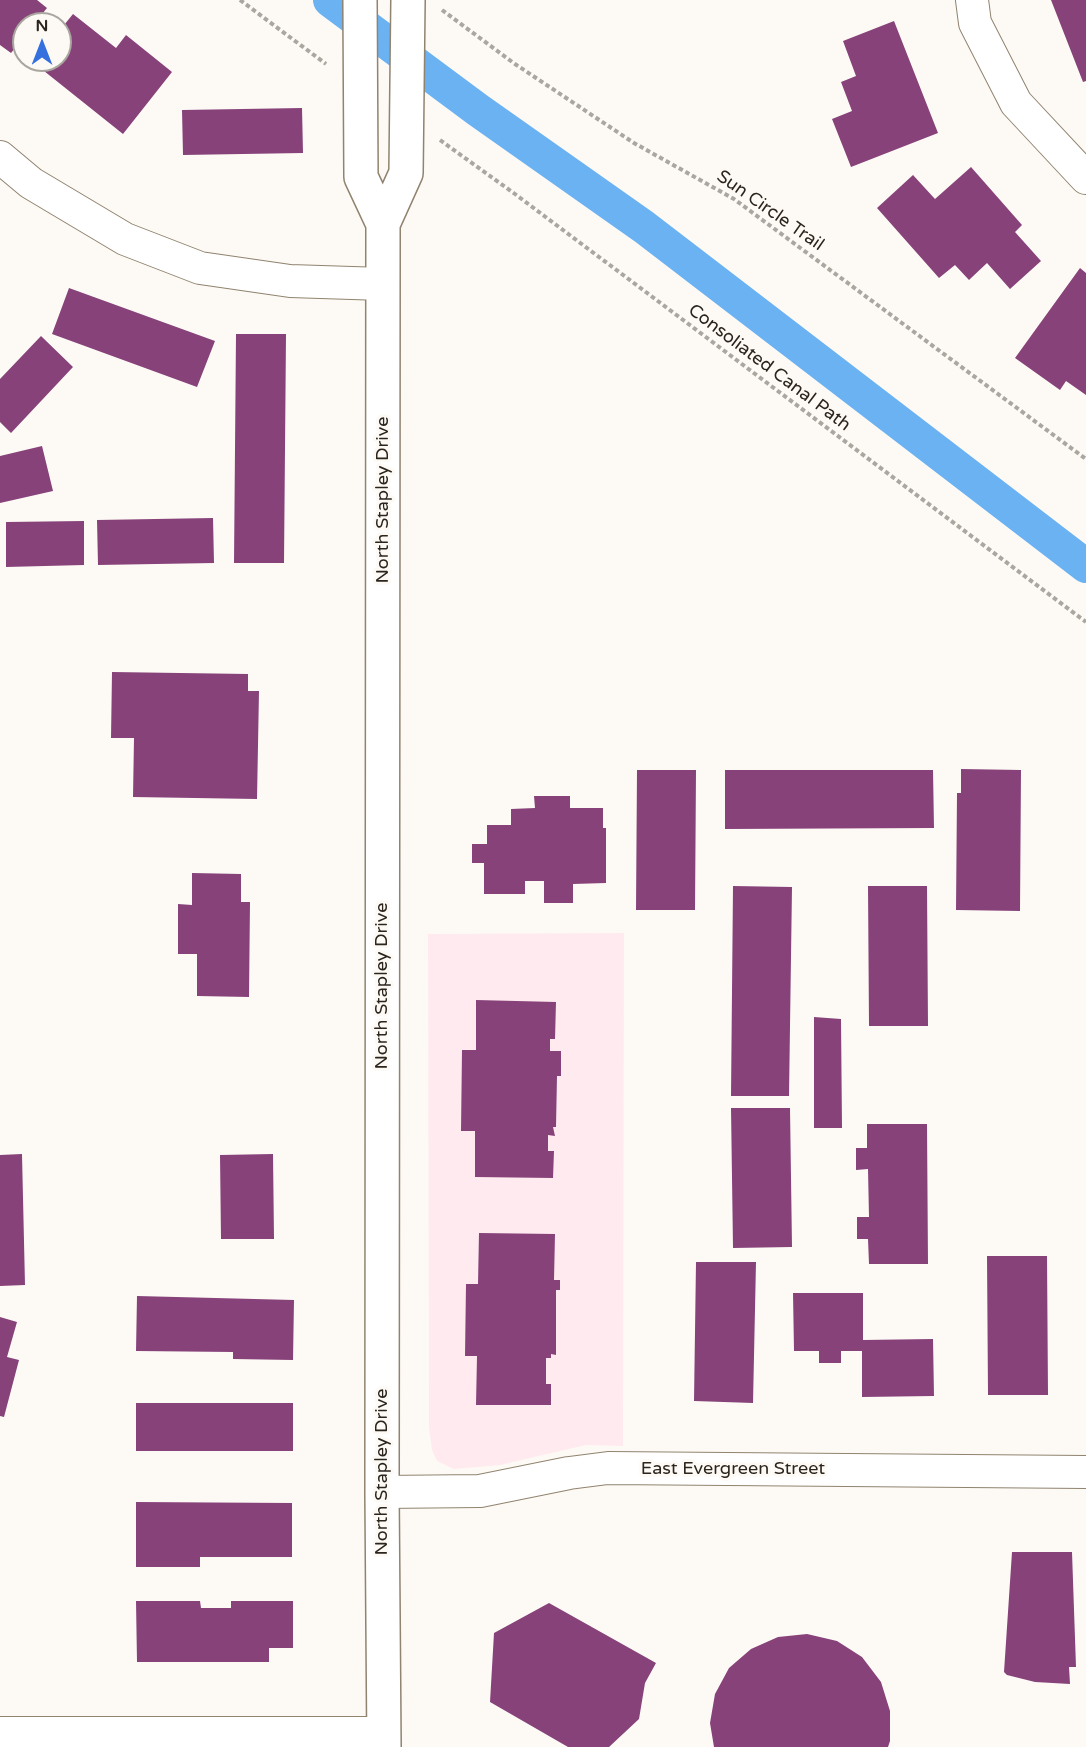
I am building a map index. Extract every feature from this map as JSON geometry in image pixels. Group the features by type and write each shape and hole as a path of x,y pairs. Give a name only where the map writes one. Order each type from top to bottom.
{"main road":[{"name":"North Stapley Drive","path":"360,0 361,177 383,224"},
{"name":"North Stapley Drive","path":"384,1740 382,1492 383,224 406,173 408,118 422,3"}],"street":[{"path":"972,0 975,23 1016,103 1086,178"},
{"path":"0,157 31,183 125,239 200,268 290,281 383,284"},
{"name":"East Evergreen Street","path":"382,1492 480,1491 569,1473 608,1468 1086,1472"},
{"path":"0,1733 87,1740 384,1740"}],"path":[{"path":"240,0 332,68"},
{"name":"Sun Circle Trail","path":"422,3 633,143 734,199 1086,459"},
{"name":"Consoliated Canal Path","path":"435,137 515,194 1086,622"}],"shaded area":[{"path":"624,933 623,1446 586,1445 500,1465 454,1469 437,1461 432,1450 429,1427 428,934"}],"building":[{"path":"0,0 37,0 47,8 44,12 12,12 12,52 0,45"},
{"path":"1051,0 1086,0 1086,81 1083,82"},
{"path":"72,15 116,48 126,35 172,72 123,134 45,72 72,72"},
{"path":"894,21 938,133 851,167 832,119 852,111 841,82 856,76 843,41"},
{"path":"302,108 303,153 183,155 182,110"},
{"path":"971,167 1022,225 1015,232 1041,261 1010,289 987,263 969,280 955,265 939,278 877,208 913,175 935,199"},
{"path":"1080,268 1086,273 1086,395 1066,381 1060,390 1015,358"},
{"path":"69,288 215,341 197,387 52,334"},
{"path":"236,334 286,334 284,563 234,563"},
{"path":"41,336 73,367 11,433 0,422 0,379"},
{"path":"42,446 53,491 0,503 0,456"},
{"path":"213,518 214,563 98,565 97,520"},
{"path":"84,521 84,565 6,567 6,522"},
{"path":"112,672 248,674 248,691 259,691 257,799 133,797 134,738 111,738"},
{"path":"961,769 1021,770 1020,911 956,910 957,793 961,793"},
{"path":"637,770 696,770 695,910 636,910"},
{"path":"725,770 933,770 934,828 725,829"},
{"path":"534,796 570,796 570,808 603,808 603,828 606,828 606,883 573,884 573,903 544,903 544,881 525,881 525,894 484,894 484,863 472,863 472,844 487,844 487,825 511,825 511,809 535,808"},
{"path":"192,873 241,874 241,902 250,902 249,997 197,996 197,954 178,954 178,904 192,905"},
{"path":"733,886 792,887 789,1096 731,1096"},
{"path":"868,886 927,886 928,1026 869,1026"},
{"path":"476,1000 556,1002 555,1039 550,1039 550,1051 561,1051 561,1076 557,1076 556,1127 553,1127 555,1136 548,1135 548,1151 554,1151 553,1178 475,1177 475,1131 461,1131 462,1050 476,1050"},
{"path":"814,1017 841,1019 842,1128 814,1128"},
{"path":"731,1108 790,1108 792,1247 733,1248"},
{"path":"867,1124 927,1124 928,1264 869,1264 868,1239 857,1239 857,1217 869,1217 868,1169 856,1170 856,1148 867,1148"},
{"path":"22,1154 25,1285 0,1286 0,1155"},
{"path":"273,1154 274,1239 221,1239 220,1155"},
{"path":"479,1233 555,1234 554,1280 560,1280 560,1290 556,1290 556,1355 551,1354 551,1358 546,1358 546,1384 551,1384 551,1405 476,1405 477,1356 465,1356 466,1284 478,1284"},
{"path":"987,1256 1047,1256 1048,1395 988,1395"},
{"path":"696,1262 756,1262 753,1403 694,1401"},
{"path":"793,1293 863,1293 863,1340 933,1339 934,1396 862,1397 862,1351 841,1351 841,1363 819,1363 819,1351 794,1351"},
{"path":"137,1296 294,1300 293,1360 233,1359 233,1352 136,1351"},
{"path":"0,1317 17,1322 7,1357 19,1360 4,1417 0,1416"},
{"path":"136,1403 293,1403 293,1451 136,1451"},
{"path":"136,1502 292,1503 292,1557 200,1557 200,1567 136,1567"},
{"path":"1012,1552 1072,1552 1076,1667 1069,1667 1070,1684 1035,1682 1007,1675 1004,1672"},
{"path":"136,1601 200,1601 201,1608 231,1608 231,1601 293,1601 293,1648 269,1648 269,1662 137,1662"},
{"path":"549,1603 656,1663 645,1683 639,1719 609,1747 568,1747 490,1702 494,1633"},
{"path":"807,1634 837,1641 862,1657 881,1682 890,1711 888,1747 714,1747 710,1723 715,1694 729,1668 751,1649 778,1637"}],"waterway":[{"path":"330,0 478,110 644,227 1086,566"}]}
